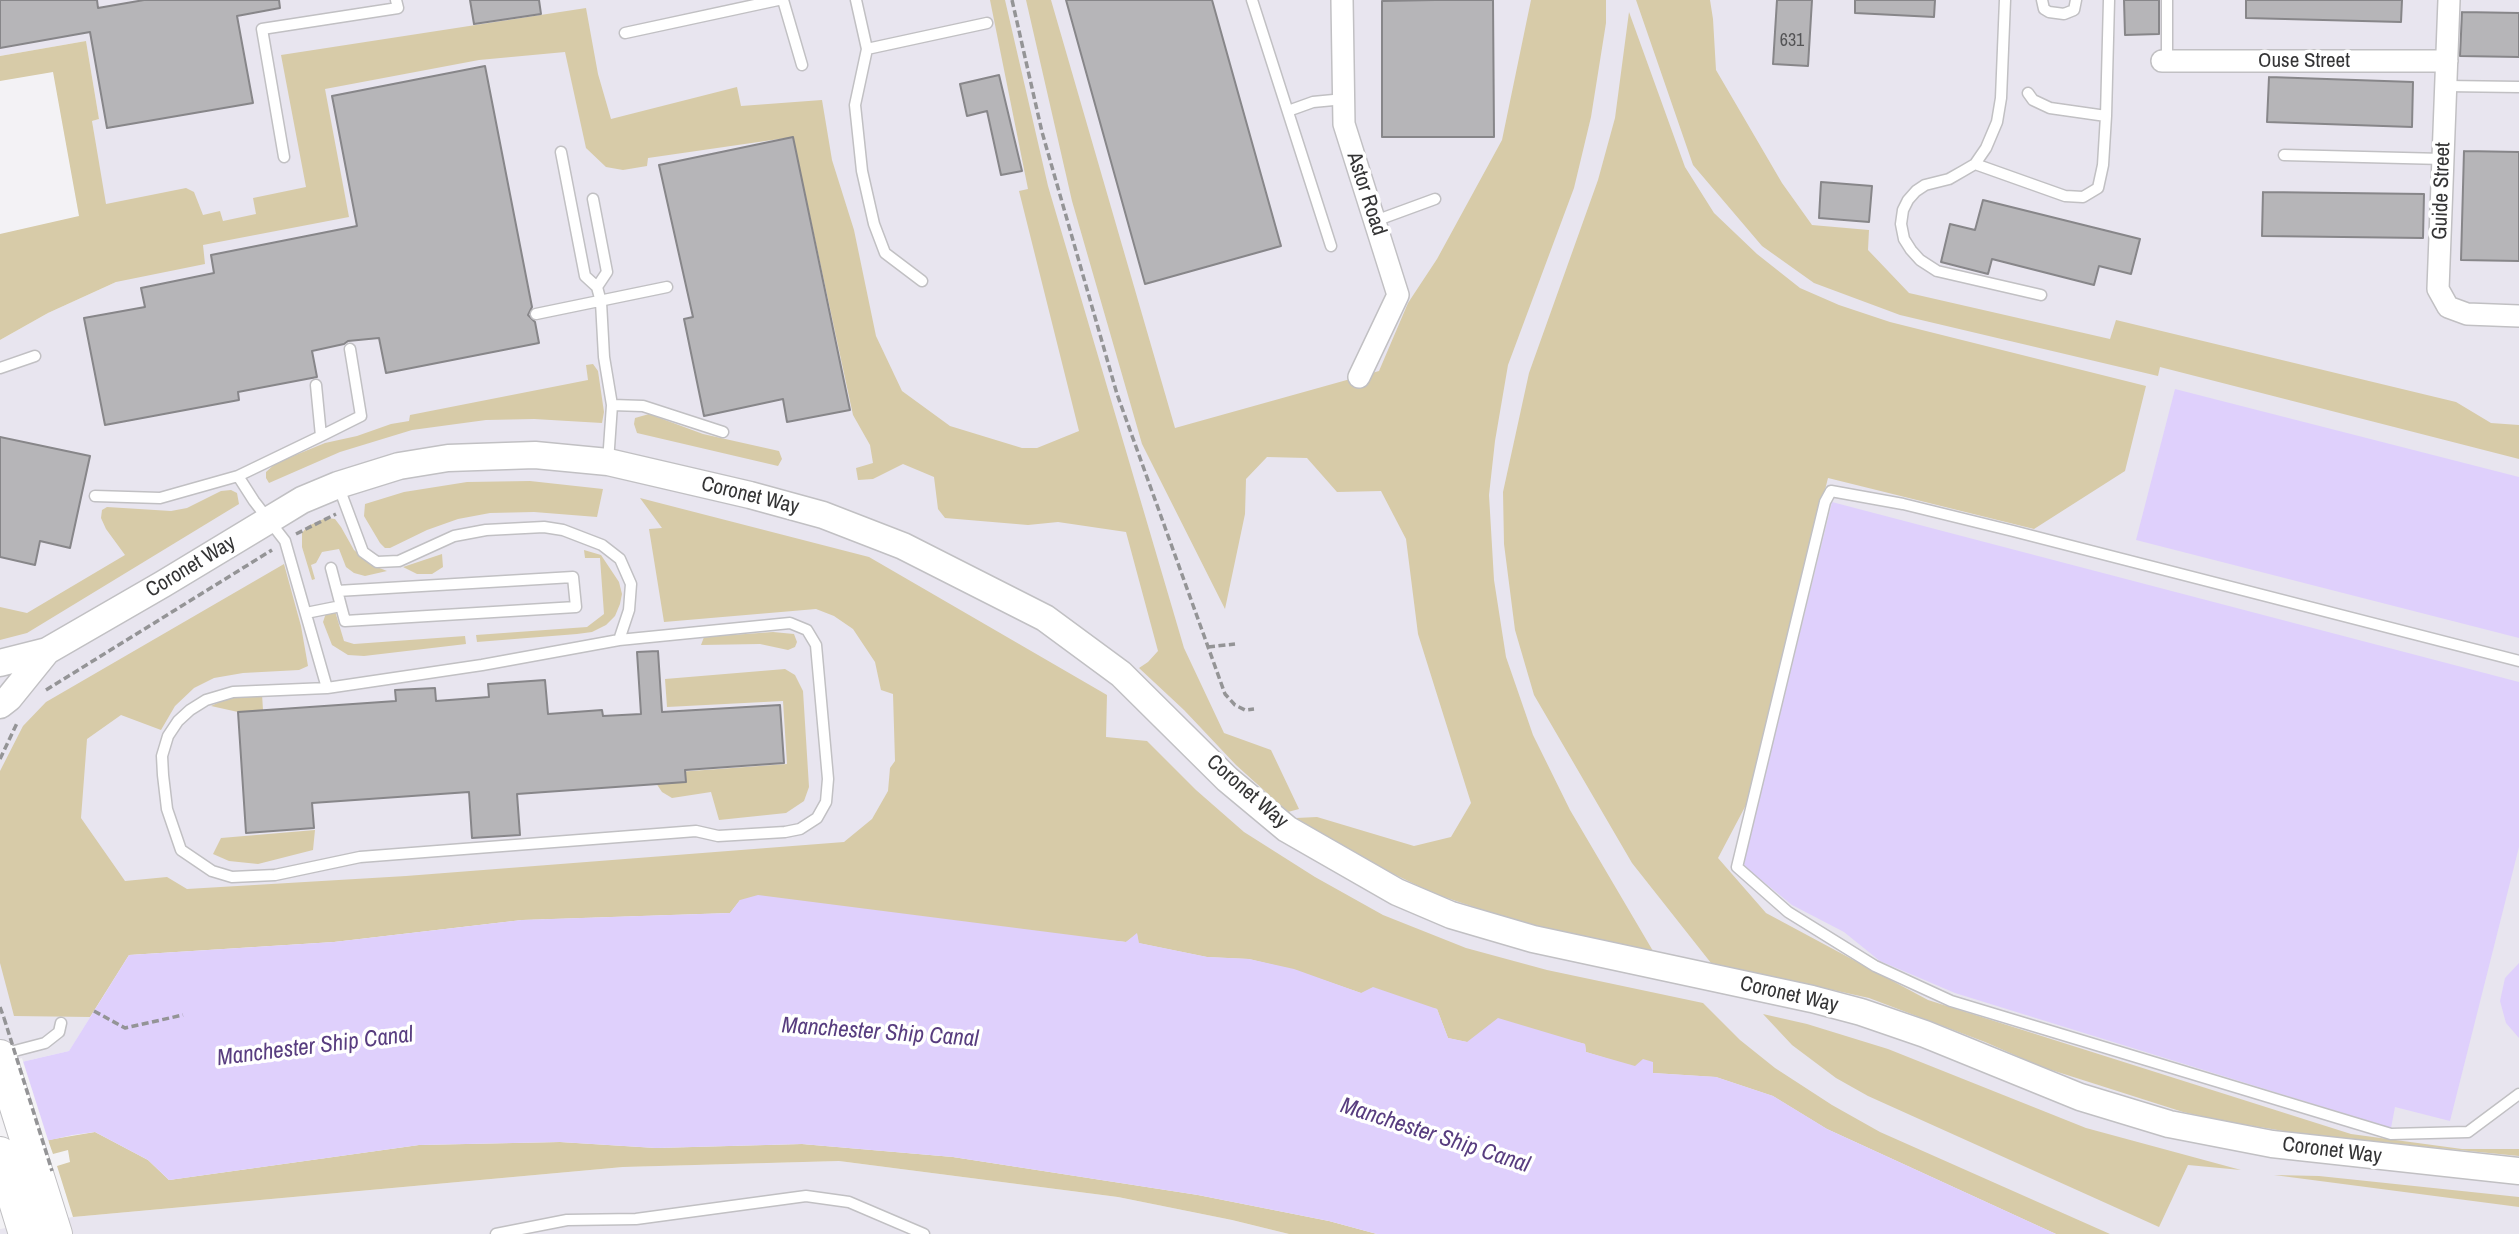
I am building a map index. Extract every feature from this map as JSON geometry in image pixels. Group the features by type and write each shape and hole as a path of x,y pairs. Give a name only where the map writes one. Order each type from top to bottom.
{"main road":[{"path":"0,1055 33,1177 56,1234"},
{"path":"0,1153 33,1177"},
{"path":"25,1234 33,1177"}],"street":[{"name":"Astor Road","path":"1342,0 1344,124 1398,295 1359,377"},
{"name":"Guide Street","path":"2449,0 2438,289 2448,307 2467,314 2519,316"},
{"name":"Ouse Street","path":"2164,61 2447,61"},
{"name":"Coronet Way","path":"47,651 302,500 338,485 399,466 447,458 535,455 608,462 823,514 903,546 1045,618 1121,674 1227,779 1287,829 1397,892 1451,915 1533,939 1812,999 1892,1022 2069,1093 2169,1124 2272,1144 2519,1171"},
{"path":"0,663 47,651"},
{"path":"10,711 9,698 47,651"}],"lane":[{"path":"284,157 262,29 398,8 396,0"},
{"path":"625,33 780,0 802,65"},
{"path":"856,0 867,49 855,105 862,171 874,224 885,253 922,281"},
{"path":"1252,0 1331,246"},
{"path":"2005,0 2001,98 1997,122 1986,148 1975,164 1949,179 1925,185 1908,200 1901,224 1904,239 1920,260 1937,271 2041,295"},
{"path":"2042,0 2044,9 2064,14 2074,10 2076,0"},
{"path":"1975,164 2065,196 2083,197 2098,188 2103,165 2106,116 2109,0"},
{"path":"2164,61 2167,0"},
{"path":"867,49 987,23"},
{"path":"2446,86 2519,87"},
{"path":"2028,93 2033,100 2050,108 2106,116"},
{"path":"1287,111 1312,102 1343,99"},
{"path":"561,152 585,276 597,287 601,302 604,356 612,405 608,462"},
{"path":"2284,155 2443,159"},
{"path":"593,199 607,272 597,287"},
{"path":"1375,221 1435,200"},
{"path":"537,314 667,287"},
{"path":"95,496 160,498 238,476 361,416 350,349"},
{"path":"0,368 35,356"},
{"path":"316,385 321,436"},
{"path":"612,405 643,406 723,432"},
{"path":"238,476 285,541 327,688"},
{"path":"338,485 363,552 377,562 399,561 454,536 486,530 544,527 563,530 602,545 620,559 631,584 631,598 619,639"},
{"path":"2519,661 2013,531 1903,504 1831,491 1825,502 1737,867 1798,919 1875,966 1951,1001 2391,1134 2468,1132 2519,1094"},
{"path":"389,563 392,587"},
{"path":"331,568 337,591 345,621 576,607 573,576 337,591"},
{"path":"306,613 341,606"},
{"path":"790,624 807,630 816,645 828,779 826,802 817,818 800,829 785,832 718,836 696,831 360,858 275,875 232,877 212,871 181,850 167,809 162,756 168,736 178,721 206,701 233,692 327,688 482,665 619,639 790,624"},
{"path":"0,1055 45,1043 58,1031 61,1023"},
{"path":"496,1234 567,1220 636,1219 806,1196 849,1202 924,1234"}],"path":[{"path":"1012,0 1042,132 1117,394 1225,694 1234,705 1245,710 1254,709"},
{"path":"292,536 328,518"},
{"path":"39,694 269,552"},
{"path":"1208,648 1235,644"},
{"path":"0,759 10,711"},
{"path":"0,1007 33,1177"},
{"path":"94,1011 125,1028 183,1015"}],"shaded area":[{"path":"0,0 2519,0 2519,1234 2056,1234 1827,1129 730,913 522,920 129,955 69,1051 0,1067 0,340 48,313 116,282 92,121 99,119 86,41 0,56"},
{"path":"990,0 1005,0 1048,186 1184,648 1224,733 1271,750 1299,809 1288,812 1236,765 1184,710 1139,668 1158,651 1126,532 1058,522 1028,525 945,518 938,509 934,477 903,464 873,479 858,480 856,468 873,463 870,445 853,415 793,137 648,158 647,166 623,170 606,167 586,148 565,52 479,60 325,89 349,217 203,245 205,264 116,282 48,313 0,340 0,234 79,216 53,72 0,81 0,56 86,41 99,119 92,121 106,204 186,188 194,192 203,215 220,211 223,221 256,214 253,198 306,187 281,55 586,8 598,74 611,119 737,87 741,106 822,100 832,160 854,230 876,336 902,391 950,426 1022,448 1037,448 1079,431 1019,191 1028,189"},
{"path":"1026,0 1051,0 1175,428 1379,371 1408,303 1437,259 1502,140 1531,0 1606,0 1606,23 1591,117 1574,188 1508,365 1489,495 1494,580 1506,657 1533,735 1570,810 1653,951 1525,924 1435,894 1373,864 1296,818 1317,817 1414,846 1451,837 1471,803 1418,634 1406,539 1381,491 1337,492 1307,458 1267,457 1246,479 1245,514 1225,609 1142,444 1072,201"},
{"path":"1636,0 1710,0 1716,70 1782,183 1812,225 1869,230 1868,250 1909,293 2110,339 2116,320 2456,402 2491,423 2519,425 2519,459 2160,367 2158,376 1900,315 1814,283 1762,246 1693,165"},
{"path":"1629,12 1685,167 1714,213 1757,254 1800,288 1839,305 1890,322 2146,386 2125,471 2034,529 1828,478 1746,805 1718,858 1766,913 1928,1000 2351,1134 2462,1149 2519,1149 2519,1156 2308,1135 2183,1112 2042,1067 1985,1042 1869,998 1711,963 1632,863 1534,695 1515,630 1504,544 1503,492 1529,373 1598,180 1615,118"},
{"path":"593,364 598,371 604,412 602,423 534,419 486,420 412,430 340,452 269,483 266,478 266,472 276,463 325,443 409,421 410,415 588,380 586,365"},
{"path":"649,414 703,434 779,451 782,459 778,466 637,433 635,418"},
{"path":"530,481 603,489 597,517 534,512 490,513 458,519 385,548 364,516 365,504 404,492 467,482"},
{"path":"231,490 237,493 239,504 27,633 0,640 0,607 27,613 125,555 106,529 101,518 102,510 107,507 171,511 187,508 221,491"},
{"path":"640,498 869,557 1107,695 1106,737 1147,741 1196,790 1244,832 1315,877 1383,915 1466,948 1547,970 1703,1003 1740,1040 1775,1068 1832,1105 1880,1132 2110,1234 2056,1234 1827,1129 1773,1096 1716,1077 1653,1073 1586,1052 1585,1044 1565,1039 1467,1042 1448,1038 1437,1009 1361,993 1294,970 1249,959 1207,957 1138,943 1137,934 1126,942 740,900 730,913 522,920 334,942 129,955 90,1017 14,1016 0,963 0,771 23,726 46,702 284,564 301,626 308,666 299,670 243,673 214,678 194,688 175,706 161,730 121,715 87,739 81,818 125,881 167,877 187,889 406,876 844,842 872,819 888,791 890,768 895,761 893,694 881,690 875,662 853,629 834,616 816,609 664,622 649,529 662,528"},
{"path":"326,518 335,519 354,550 372,565 387,571 365,576 354,573 346,567 339,549 322,552 316,563 311,565 315,579 312,580 302,547 302,533 308,526"},
{"path":"584,550 601,555 619,582 622,594 620,604 615,616 606,625 592,632 577,634 477,642 476,635 587,627 604,614 600,558 585,558"},
{"path":"442,554 443,567 432,574 417,574 403,567"},
{"path":"335,611 344,641 354,644 465,636 466,644 364,656 348,655 332,645 323,622 326,613"},
{"path":"773,632 794,634 797,642 795,647 788,650 760,644 701,645 704,637"},
{"path":"785,669 795,675 803,691 809,787 804,801 786,813 719,820 711,792 672,798 662,792 650,774 787,764 783,701 667,707 665,679"},
{"path":"262,694 263,710 238,712 211,706 228,698"},
{"path":"315,830 313,850 258,864 229,861 213,854 221,838"},
{"path":"1763,1014 1807,1024 1888,1049 2086,1128 2241,1170 2188,1165 2159,1227 1868,1096 1836,1078 1792,1045"},
{"path":"95,1132 148,1160 169,1180 419,1145 560,1142 656,1148 802,1144 953,1157 1198,1195 1329,1221 1377,1234 1289,1234 1118,1197 839,1161 623,1167 73,1217 57,1166 70,1162 68,1150 53,1154 48,1140"},
{"path":"839,1161 1118,1197 1289,1234 0,1234 0,1229 73,1217 623,1167"},
{"path":"2274,1175 2319,1176 2519,1197 2519,1207"}],"water":[{"path":"2175,389 2519,477 2519,638 2136,540"},
{"path":"1832,502 2519,682 2519,847 2450,1121 2395,1107 2391,1128 1955,993 1880,961 1844,932 1792,905 1743,865"},
{"name":"Manchester Ship Canal","path":"758,895 1126,942 1137,933 1139,943 1207,957 1249,959 1294,969 1361,993 1373,987 1437,1009 1448,1038 1467,1042 1498,1018 1585,1044 1586,1052 1635,1066 1643,1059 1653,1062 1653,1073 1716,1077 1773,1096 1827,1129 2056,1234 1377,1234 1329,1221 1198,1195 953,1157 802,1144 656,1148 560,1142 419,1145 169,1180 148,1160 95,1132 0,1151 0,1067 69,1051 129,955 334,942 522,920 730,913 740,900"},
{"path":"2519,963 2519,1038 2506,1023 2500,1001 2505,978"}],"pier":[{"path":"22,1058 49,1143 0,1154 0,1064"}],"building":[{"path":"0,0 97,0 98,8 144,0 279,0 280,8 237,16 253,103 107,128 90,32 0,48"},
{"path":"470,0 539,0 541,14 474,24"},
{"path":"1066,0 1212,0 1281,246 1145,284"},
{"path":"1493,0 1494,137 1382,137 1382,1"},
{"path":"1777,0 1812,0 1808,66 1773,64"},
{"path":"1855,0 1935,0 1934,17 1855,13"},
{"path":"2124,0 2159,0 2159,34 2125,35"},
{"path":"2246,0 2402,0 2401,22 2246,18"},
{"path":"2462,12 2519,13 2519,57 2460,56"},
{"path":"485,66 532,307 528,315 535,322 539,343 386,373 379,338 348,341 312,351 317,377 238,392 239,400 105,425 84,318 145,307 141,288 214,273 211,255 357,226 332,96"},
{"path":"999,75 1022,171 1001,175 987,111 967,116 960,84"},
{"path":"2269,77 2413,82 2412,127 2267,122"},
{"path":"793,137 850,410 787,422 783,399 704,416 684,319 693,317 659,165"},
{"path":"2464,151 2519,152 2519,261 2461,260"},
{"path":"1821,182 1872,186 1869,222 1819,218"},
{"path":"2263,192 2424,194 2423,238 2262,236"},
{"path":"1983,200 2140,239 2131,274 2099,266 2094,285 1992,259 1988,274 1941,262 1950,224 1975,230"},
{"path":"0,437 90,456 70,548 40,541 35,565 0,557"},
{"path":"658,651 662,712 780,705 784,763 685,770 686,782 517,794 520,835 472,838 469,792 312,803 314,828 246,833 238,712 396,701 395,690 435,688 436,701 489,697 488,684 545,680 548,714 602,710 603,716 641,714 637,652"}]}
